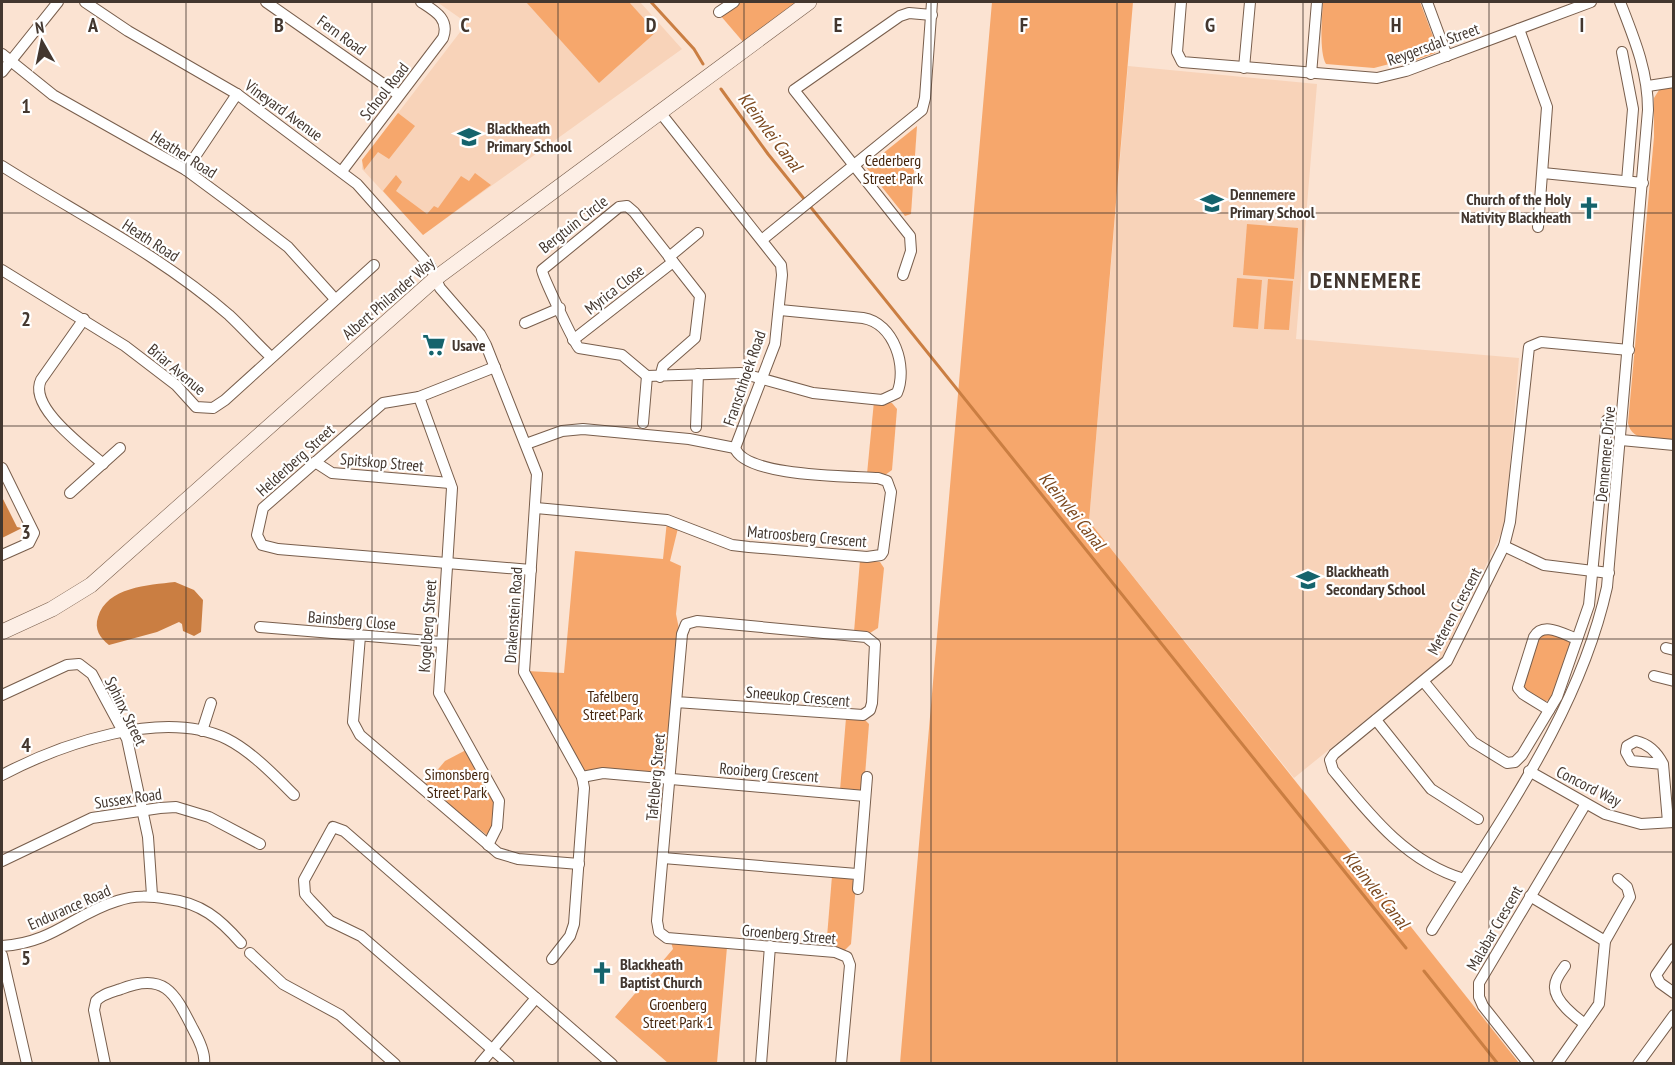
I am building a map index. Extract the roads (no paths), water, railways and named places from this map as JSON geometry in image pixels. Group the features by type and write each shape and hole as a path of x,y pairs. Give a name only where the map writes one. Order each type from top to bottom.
{"street":[{"path":"2,72 6,58 58,2"},
{"name":"Vineyard Avenue","path":"85,2 128,31 237,94 342,171 406,237 430,266 436,278"},
{"name":"Fern Road","path":"266,2 399,95"},
{"name":"School Road","path":"342,171 443,38 446,28 440,16 422,2"},
{"path":"719,12 734,2"},
{"name":"Albert Philander Way","path":"2,632 52,609 92,585 436,278 717,68 810,2"},
{"path":"763,239 923,108 932,2"},
{"name":"Reygersdal Street","path":"1182,2 1177,52 1178,58 1184,63 1377,78 1447,56 1591,2"},
{"path":"1244,68 1250,2"},
{"path":"1311,74 1317,2"},
{"path":"1427,2 1447,56"},
{"name":"Dennemere Drive","path":"1432,930 1529,771 1576,686 1599,623 1609,573 1643,183 1648,86 1620,2"},
{"path":"783,97 900,16 914,13 932,15"},
{"path":"1519,28 1547,107 1538,228"},
{"path":"1622,52 1634,109 1627,181"},
{"name":"Heather Road","path":"6,58 53,95 186,170 288,247 335,299"},
{"path":"1648,86 1674,82"},
{"path":"794,90 910,236 909,260 903,275"},
{"path":"186,170 237,94"},
{"name":"Franschhoek Road","path":"526,444 562,431 583,429 689,439 735,448 763,378 775,345 780,310 781,265 763,239 659,111"},
{"name":"Heath Road","path":"2,166 123,238 183,279 229,316 271,357"},
{"path":"1543,173 1643,183"},
{"name":"Bergtuin Circle","path":"573,340 560,309 543,278 543,267 619,207 627,206 632,209 700,296 695,338 663,366 660,377"},
{"name":"Myrica Close","path":"573,340 671,259 698,233"},
{"name":"Briar Avenue","path":"2,270 84,319 158,369 189,401 205,409 213,408 225,400 374,265"},
{"name":"Drakenstein Road","path":"436,278 440,288 480,334 495,366 537,474 524,672 582,777 584,792 573,931 552,959"},
{"path":"525,323 560,309"},
{"path":"573,340 582,350 622,355 647,376 738,372 802,391 882,400 894,396 900,386 902,360 899,352 872,319 780,310"},
{"path":"84,319 41,380 37,388 38,396 52,418 103,464"},
{"name":"Meteren Crescent","path":"1464,879 1452,875 1390,837 1332,768 1330,760 1334,754 1442,667 1452,654 1504,546 1512,513 1529,347 1540,342 1629,350"},
{"name":"Helderberg Street","path":"495,366 419,397 385,401 263,508 257,535 262,545 278,549 531,570"},
{"path":"696,427 698,374"},
{"path":"643,423 647,376"},
{"name":"Kogelberg Street","path":"419,397 450,483 451,519 438,684 440,698 499,801 497,827 488,845"},
{"name":"Dennemere Drive","path":"1424,682 1465,734 1510,764 1522,755 1557,697 1589,605 1607,420"},
{"path":"1621,441 1674,445"},
{"path":"70,493 120,448"},
{"name":"Matroosberg Crescent","path":"536,508 667,520 749,548 867,557 878,556 884,552 891,492 887,481 878,478 769,468 742,459 735,448"},
{"name":"Spitskop Street","path":"315,462 332,473 450,483"},
{"path":"2,468 34,533 29,543 2,555"},
{"path":"1504,546 1544,565 1609,573"},
{"name":"Sneeukop Crescent","path":"676,702 856,716 867,713 873,699 876,648 872,640 866,637 697,621 686,624"},
{"name":"Tafelberg Street","path":"659,932 657,921 669,779 682,634 686,624"},
{"name":"Bainsberg Close","path":"260,627 441,642"},
{"path":"1549,710 1522,694 1518,685 1534,637 1538,631 1545,628 1577,639"},
{"path":"360,636 353,722 356,731 488,845 509,857 579,864"},
{"name":"Sphinx Street","path":"2,695 67,665 79,664 92,674 123,732 134,763 148,837 152,895"},
{"path":"1654,676 1674,681"},
{"path":"202,731 211,703"},
{"path":"1376,720 1431,789 1478,819"},
{"path":"2,775 58,750 123,732 163,727 193,728 227,739 294,795"},
{"path":"1663,764 1671,822"},
{"name":"Concord Way","path":"1529,771 1585,805 1632,822 1671,822"},
{"name":"Rooiberg Crescent","path":"582,777 603,773 865,796"},
{"path":"858,889 857,874 867,777"},
{"name":"Malabar Crescent","path":"1529,1064 1483,1006 1478,990 1482,975 1585,805"},
{"name":"Sussex Road","path":"2,861 92,818 176,807 209,817 260,844"},
{"path":"509,1064 361,936 330,921 305,894 304,880 330,830 339,827 344,831 612,1064"},
{"path":"663,858 857,874"},
{"path":"1557,1064 1596,1011 1601,996 1605,941 1630,897 1627,887 1618,879"},
{"name":"Endurance Road","path":"2,946 38,940 117,901 152,895 186,900 210,913 241,943"},
{"path":"1530,896 1605,941"},
{"name":"Groenberg Street","path":"659,932 667,938 842,953 849,960 841,1064"},
{"path":"761,1064 771,946"},
{"path":"1674,949 1657,970 1656,975 1660,983 1674,993"},
{"path":"250,952 283,984 340,1016 395,1064"},
{"path":"2,955 27,1064"},
{"path":"1565,966 1556,981 1556,991 1570,1011 1585,1024"},
{"path":"105,1064 94,1010 96,1000 129,985 145,982 159,984 174,994 197,1036 205,1061"},
{"path":"480,1064 536,998"},
{"path":"1638,1064 1674,1014"}],"waterway":[{"name":"Kleinvlei Canal","path":"651,2 694,49 703,64"},
{"name":"Kleinvlei Canal","path":"721,89 768,154 1406,948"},
{"name":"Kleinvlei Canal","path":"1424,971 1498,1064"}],"place":[{"name":"Blackheath Primary School","path":"469,137"},
{"name":"Dennemere Primary School","path":"1212,203"},
{"name":"Church of the Holy Nativity Blackheath","path":"1589,208"},
{"name":"Usave","path":"434,345"},
{"name":"Blackheath Secondary School","path":"1308,580"},
{"name":"Blackheath Baptist Church","path":"602,973"}],"district":[{"name":"DENNEMERE","path":"1366,280"}],"park label":[{"name":"Cederberg Street Park","path":"893,169"},
{"name":"Tafelberg Street Park","path":"613,705"},
{"name":"Simonsberg Street Park","path":"457,783"},
{"name":"Groenberg Street Park 1","path":"678,1013"}]}
